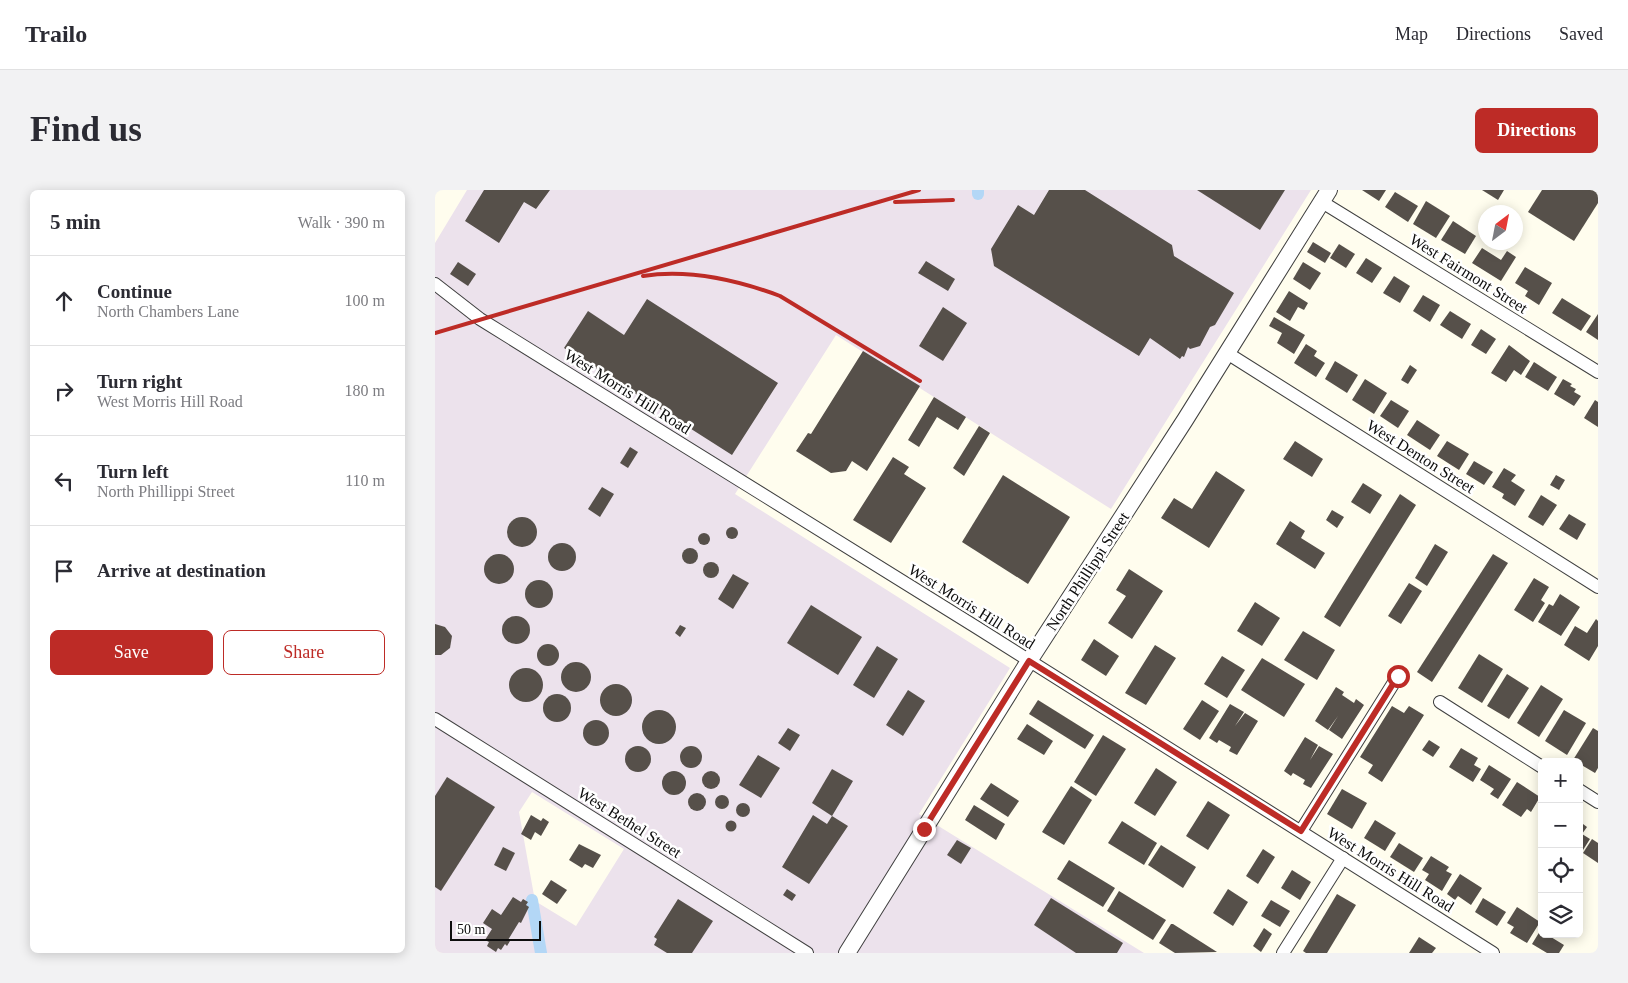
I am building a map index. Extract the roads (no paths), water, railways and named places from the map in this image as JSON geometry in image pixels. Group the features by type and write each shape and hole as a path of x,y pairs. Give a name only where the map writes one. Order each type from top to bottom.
{"street":[{"name":"North Phillippi Street","path":"847,953 1029,661 1326,196"},
{"name":"West Fairmont Street","path":"1326,196 1598,372"},
{"name":"West Morris Hill Road","path":"435,284 481,319 1493,953"},
{"name":"West Denton Street","path":"1227,353 1598,587"},
{"path":"1301,831 1398,676"},
{"path":"1440,702 1538,764"},
{"name":"West Bethel Street","path":"435,719 807,953"},
{"path":"1583,793 1598,802"},
{"path":"1283,953 1343,858"}],"waterway":[{"path":"532,900 541,953"}],"railway":[{"path":"435,333 919,190"},
{"path":"895,202 953,200"},
{"path":"643,276 677,274 712,277 747,285 780,296 920,381"}]}
